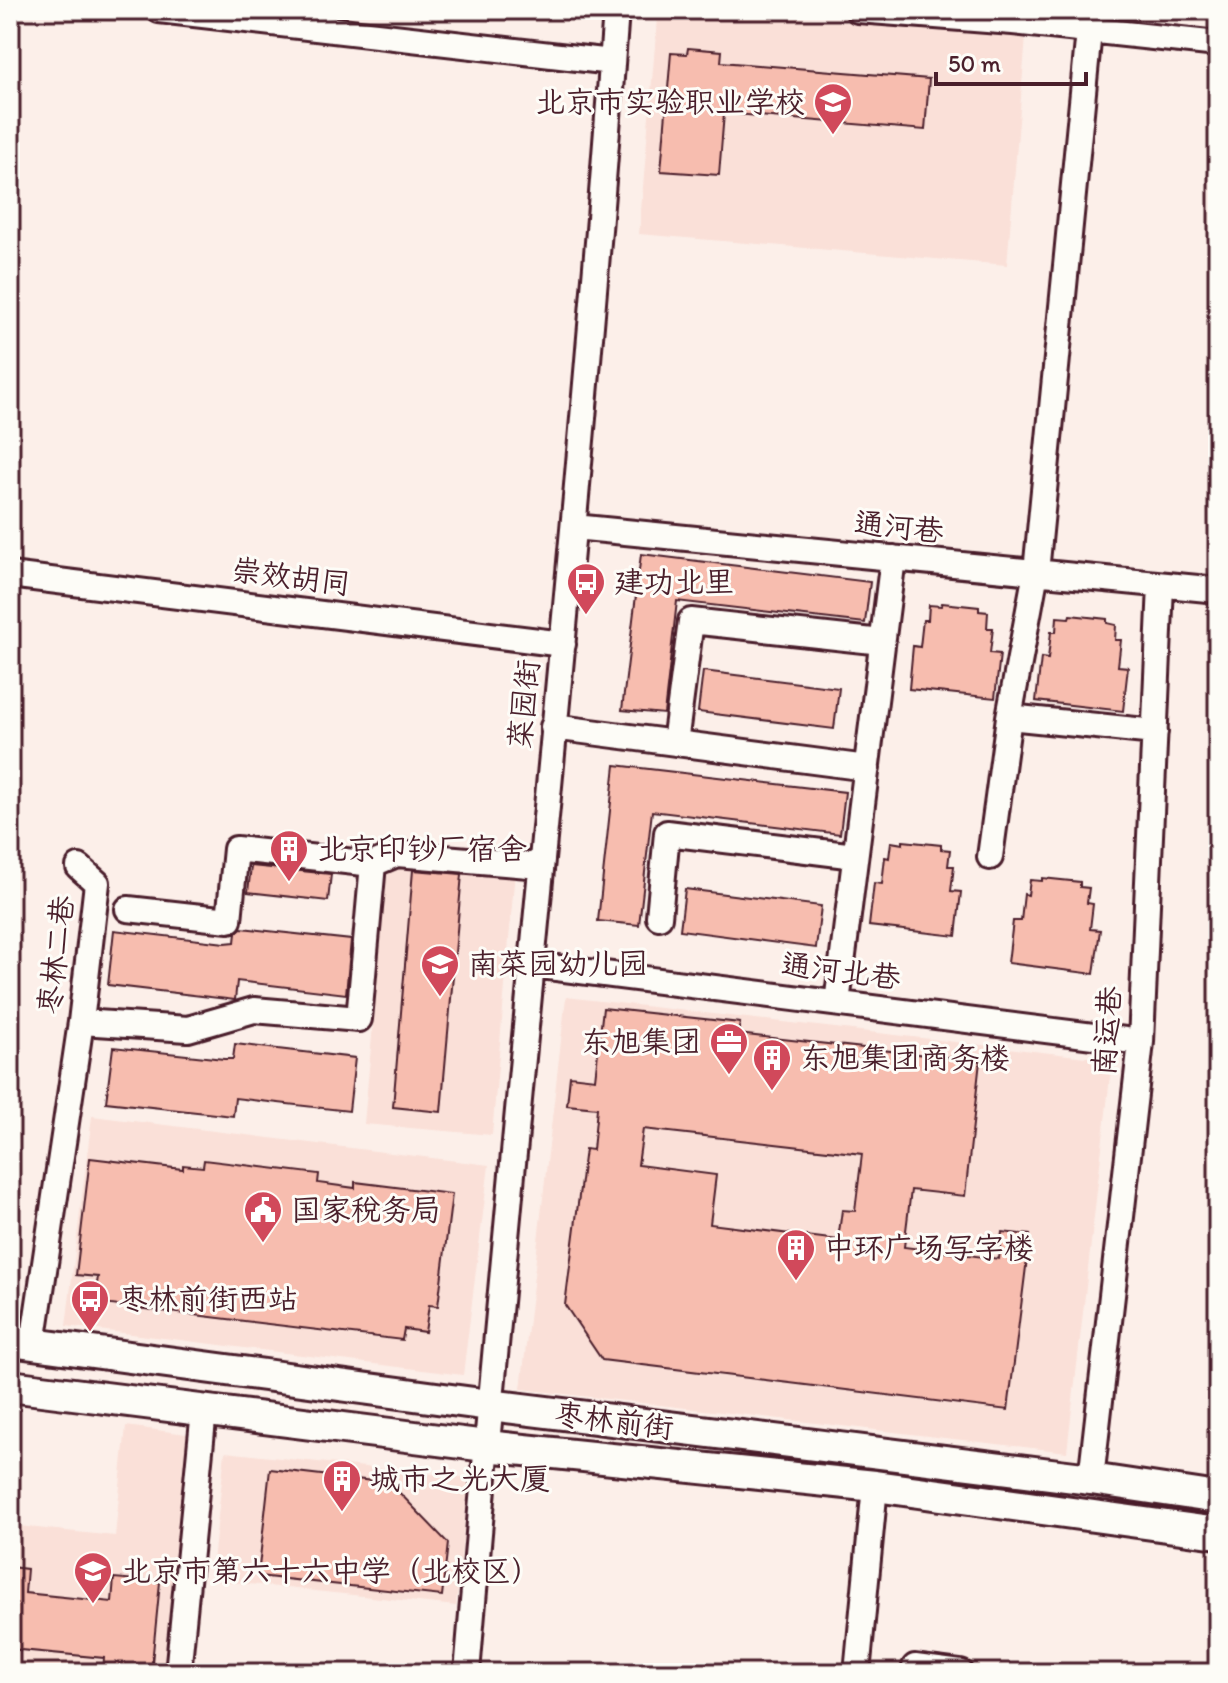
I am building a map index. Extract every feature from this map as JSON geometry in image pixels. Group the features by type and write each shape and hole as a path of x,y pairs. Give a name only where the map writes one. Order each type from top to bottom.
{"main road":[{"name":"枣林前街","path":"22,1343 489,1405 1091,1479 1218,1498"},
{"name":"枣林前街","path":"10,1386 486,1446 875,1486 1218,1533"}],"street":[{"path":"159,10 612,62"},
{"name":"菜园街","path":"467,1673 489,1405 574,527 616,10"},
{"path":"858,10 1013,16 1089,31 1218,44"},
{"path":"990,857 1009,717 1036,572 1089,31"},
{"name":"通河巷","path":"574,527 1218,590"},
{"path":"837,1003 893,558"},
{"name":"崇效胡同","path":"10,575 563,644"},
{"name":"南运巷","path":"1091,1479 1141,1042 1161,585"},
{"path":"675,743 691,621 882,642"},
{"path":"1009,717 1155,732"},
{"path":"553,727 867,768"},
{"path":"659,917 667,833 855,856"},
{"path":"128,909 229,920 236,849 373,864 397,854 540,866"},
{"path":"81,1022 188,1029 254,1010 359,1019 373,864"},
{"name":"枣林二巷","path":"22,1343 81,1022 97,883 79,867"},
{"name":"通河北巷","path":"533,965 1141,1042"},
{"path":"178,1673 204,1410"},
{"path":"857,1673 875,1486"},
{"path":"915,1673 915,1667 961,1673"}],"shaded area":[{"name":"北京市实验职业学校","path":"658,10 704,10 1026,37 1007,265 639,234"},
{"name":"南菜园幼儿园","path":"388,860 515,871 492,1135 364,1124"},
{"path":"566,997 1112,1060 1067,1452 521,1389"},
{"name":"国家税务局","path":"92,1116 489,1165 463,1375 66,1326"},
{"name":"北京市第六十六中学（北校区）","path":"126,1426 194,1435 169,1673 10,1673 10,1511 18,1512 18,1526 115,1536"},
{"name":"城市之光大厦","path":"225,1452 469,1478 456,1606 211,1580"}],"building":[{"path":"688,48 722,51 721,62 929,79 925,130 724,113 719,175 661,171 671,53 687,54"},
{"path":"641,554 870,582 865,623 677,601 664,714 622,710"},
{"path":"942,603 979,607 979,611 988,612 987,628 993,628 990,653 1000,654 995,698 909,689 913,646 920,647 923,620 928,620 929,605 941,606"},
{"path":"1070,615 1107,619 1107,623 1116,625 1115,640 1121,640 1118,666 1128,667 1123,711 1036,701 1041,658 1048,659 1051,632 1056,632 1057,617 1069,618"},
{"path":"703,671 839,688 834,729 698,712"},
{"path":"615,765 845,792 840,834 652,811 639,925 598,921"},
{"path":"903,841 941,845 941,849 950,850 948,866 954,866 951,891 961,892 956,936 869,926 874,883 882,884 885,857 889,858 891,842 903,844"},
{"name":"北京印钞厂宿舍","path":"251,866 331,874 328,901 248,892"},
{"path":"413,870 462,874 441,1112 393,1107"},
{"path":"1042,878 1080,882 1080,887 1089,888 1087,903 1093,904 1090,929 1100,930 1094,974 1008,963 1013,921 1021,921 1024,894 1028,895 1030,880 1042,881"},
{"path":"685,889 821,906 816,948 680,930"},
{"path":"241,928 351,940 346,994 237,981 235,1000 108,985 114,930 225,943 235,942 236,933"},
{"name":"中环广场写字楼","path":"603,1008 740,1023 738,1034 980,1061 965,1196 911,1190 904,1247 999,1259 1002,1232 1030,1235 1008,1410 602,1360 565,1305 585,1149 593,1150 597,1108 567,1105 570,1076 595,1079","holes":["643,1129 862,1154 855,1211 842,1210 838,1240 710,1224 716,1175 638,1165"]},
{"path":"235,1044 355,1058 349,1111 235,1098 233,1116 106,1102 113,1047 233,1059"},
{"name":"国家税务局","path":"90,1158 183,1169 183,1165 203,1167 204,1160 319,1174 318,1183 355,1188 355,1182 452,1194 438,1306 429,1305 425,1332 404,1329 402,1340 94,1303 98,1277 76,1275"},
{"name":"城市之光大厦","path":"270,1469 390,1483 448,1543 442,1596 258,1576"},
{"path":"10,1567 27,1569 25,1593 112,1602 114,1578 160,1582 151,1673 103,1673 104,1658 10,1649"}],"place":[{"name":"北京市实验职业学校","path":"833,136"},
{"name":"建功北里","path":"586,616"},
{"name":"北京印钞厂宿舍","path":"289,883"},
{"name":"南菜园幼儿园","path":"440,998"},
{"name":"东旭集团","path":"729,1076"},
{"name":"东旭集团商务楼","path":"772,1092"},
{"name":"国家税务局","path":"263,1244"},
{"name":"中环广场写字楼","path":"796,1282"},
{"name":"枣林前街西站","path":"90,1333"},
{"name":"城市之光大厦","path":"342,1513"},
{"name":"北京市第六十六中学（北校区）","path":"93,1605"}]}
